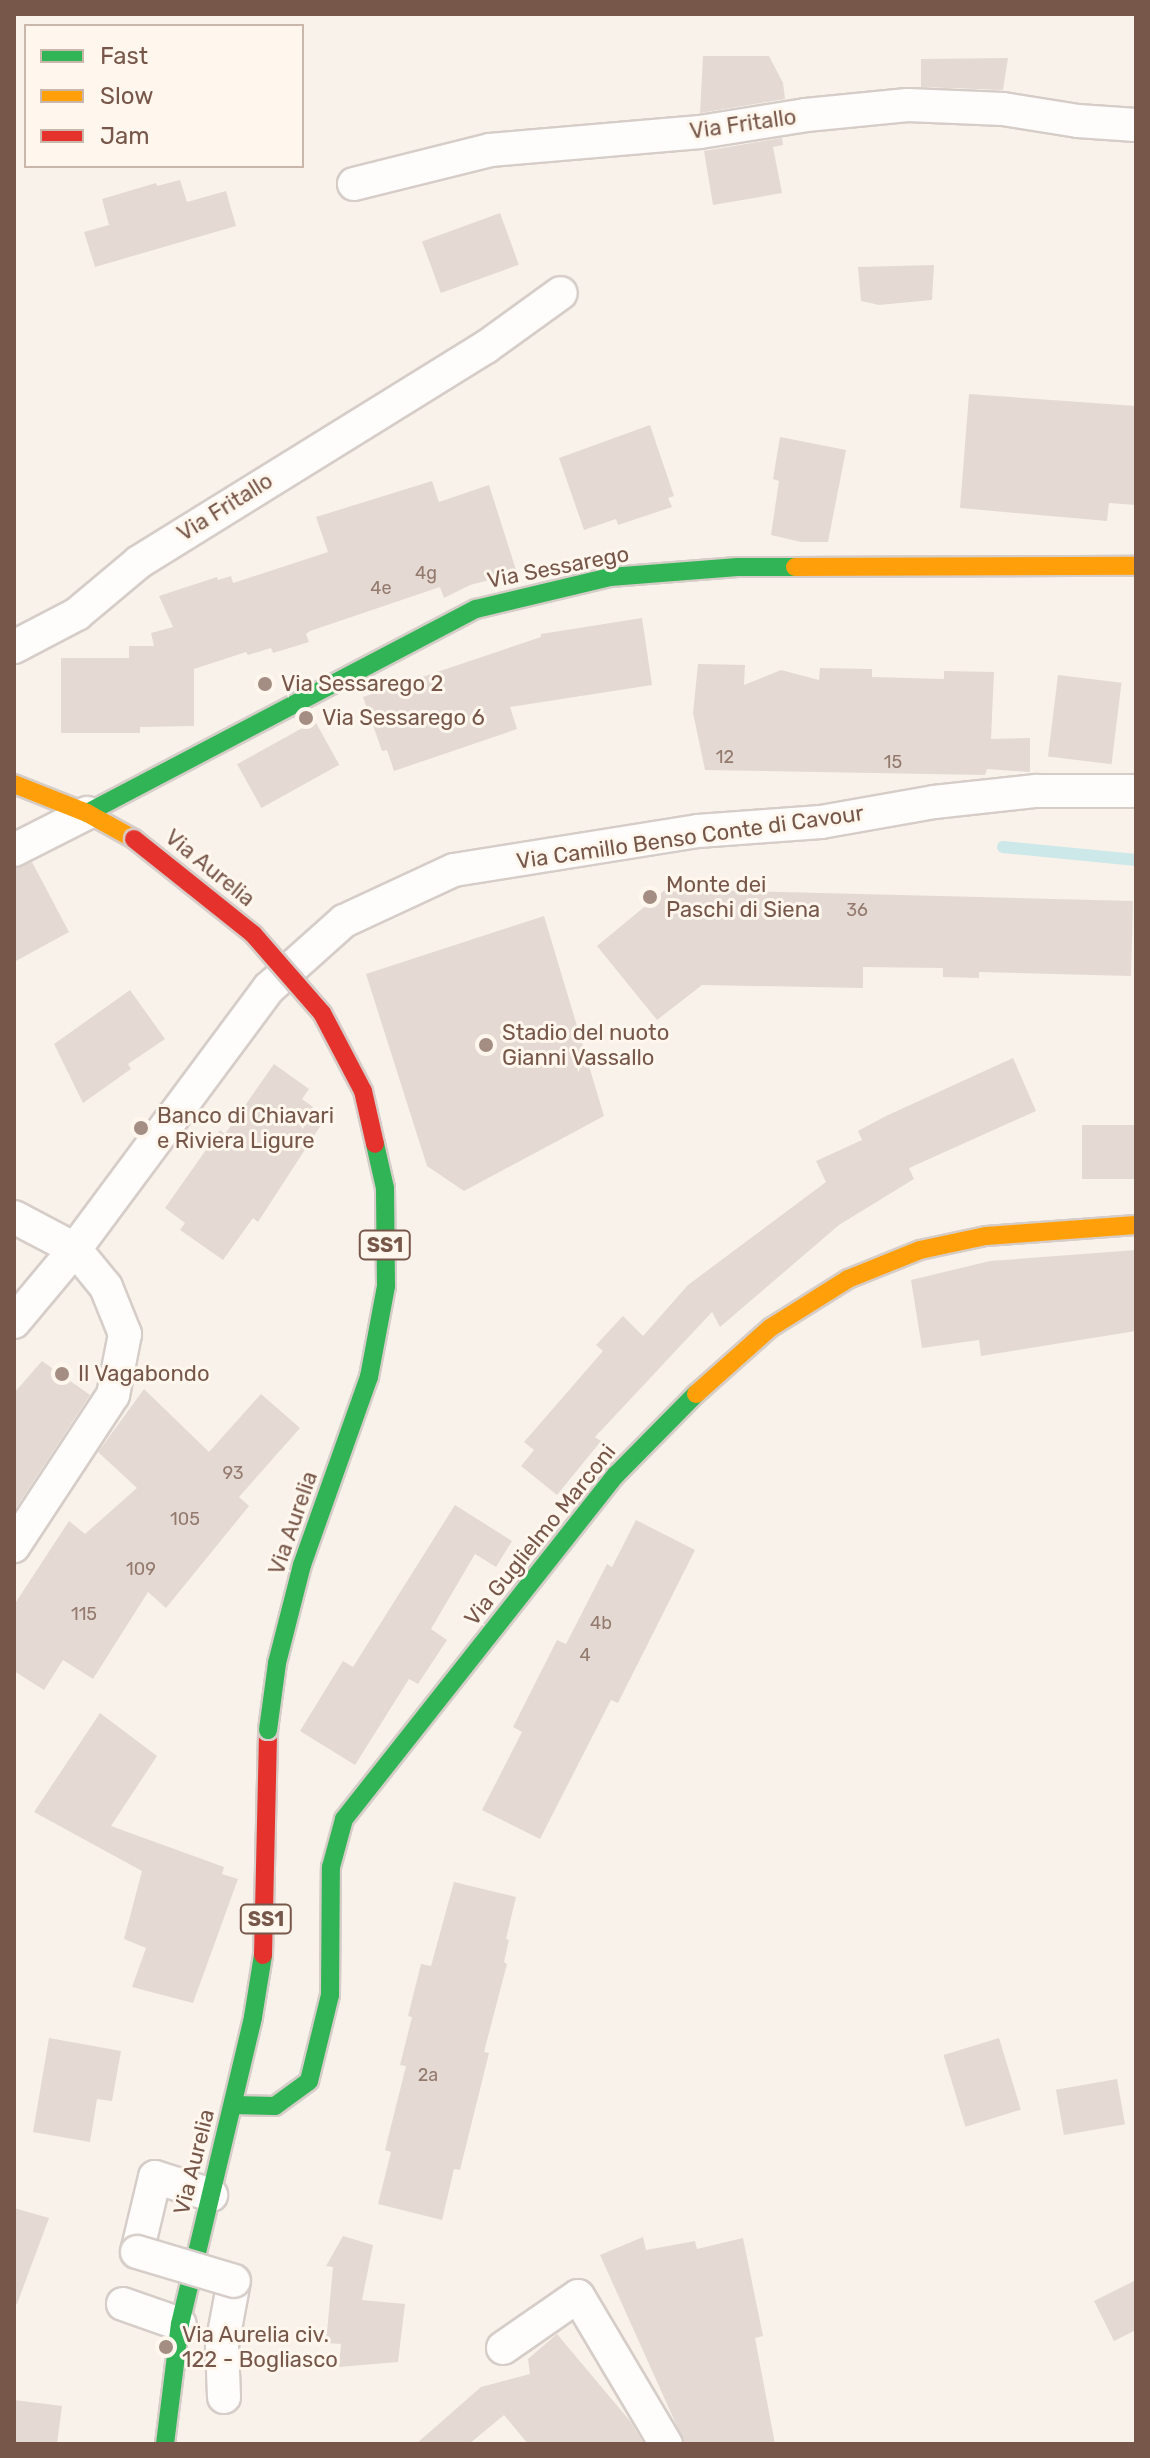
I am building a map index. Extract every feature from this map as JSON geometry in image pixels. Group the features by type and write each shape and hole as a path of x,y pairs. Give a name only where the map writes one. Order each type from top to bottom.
{"street":[{"name":"Via Fritallo","path":"354,184 490,150 700,132 806,115 908,105 1003,109 1078,121 1136,125"},
{"name":"Via Fritallo","path":"14,647 77,614 139,562 486,347 561,293"},
{"name":"Via Sessarego","path":"87,813 462,616 491,605 610,577 738,567 1136,566"},
{"name":"Via Aurelia","path":"14,784 87,813 134,839 182,874 253,934 322,1013 363,1091 385,1188 386,1286 369,1377 302,1565 277,1663 268,1730 266,1937 233,2105 180,2324 165,2444"},
{"name":"Via Camillo Benso Conte di Cavour","path":"14,1322 75,1249 269,988 344,921 454,870 698,831 821,822 934,802 1036,791 1136,791"},
{"path":"14,850 87,813"},
{"path":"14,1217 75,1249 106,1287 125,1334 113,1395 14,1546"},
{"name":"Via Guglielmo Marconi","path":"233,2105 275,2106 309,2081 330,1995 331,1867 344,1819 616,1475 685,1403 770,1328 848,1279 920,1250 986,1236 1136,1225"},
{"path":"211,2195 155,2177 137,2252 234,2281 222,2345 224,2397"},
{"path":"503,2348 578,2296 666,2444"},
{"path":"123,2304 180,2324"}],"building":[{"path":"703,56 769,56 783,83 785,99 700,113"},
{"path":"1008,58 1003,90 921,87 921,59"},
{"path":"782,138 783,145 773,147 782,193 713,205 704,151"},
{"path":"180,180 187,202 226,191 236,226 95,267 84,232 109,225 102,199 156,183 157,186"},
{"path":"500,213 519,265 441,293 422,241"},
{"path":"934,265 932,300 879,305 861,301 858,267"},
{"path":"969,394 1136,406 1136,505 1109,503 1107,521 960,508"},
{"path":"650,425 674,496 668,498 672,507 618,525 616,519 584,530 559,458"},
{"path":"780,437 846,450 828,542 801,542 771,535 779,481 773,479"},
{"path":"432,481 439,502 489,485 517,573 470,585 444,598 440,587 310,631 306,634 309,642 273,653 271,648 248,655 246,652 194,669 194,726 140,727 140,733 61,733 61,658 129,658 129,646 154,646 151,633 173,627 159,596 217,577 218,580 231,576 233,583 328,552 316,517"},
{"path":"642,618 652,685 510,707 517,729 394,771 387,750 382,751 363,697 541,637 541,634"},
{"path":"698,664 745,665 744,685 781,670 819,680 820,668 872,669 872,677 944,679 944,671 994,672 991,739 1030,738 1030,772 987,769 985,775 705,770 693,713"},
{"path":"1058,675 1122,683 1112,764 1048,756"},
{"path":"315,721 339,765 261,808 237,764"},
{"path":"32,862 69,932 14,962 14,869"},
{"path":"666,889 1133,901 1131,976 979,972 979,978 943,977 943,968 863,967 863,988 702,985 657,1020 597,946"},
{"name":"Stadio del nuoto Gianni Vassallo","path":"544,916 604,1116 464,1191 427,1166 366,974"},
{"path":"130,990 165,1039 128,1064 131,1069 83,1103 54,1044"},
{"path":"1013,1058 1036,1111 909,1168 914,1179 839,1225 720,1327 712,1312 595,1437 601,1441 557,1495 521,1466 534,1450 524,1442 603,1351 596,1345 623,1316 643,1336 688,1285 826,1182 816,1161 862,1140 858,1131 886,1116"},
{"path":"274,1064 309,1089 302,1099 313,1107 307,1116 321,1125 258,1222 253,1218 223,1260 180,1230 185,1223 165,1208 220,1130 225,1134"},
{"path":"1082,1125 1136,1125 1136,1179 1082,1179"},
{"path":"1136,1250 1136,1331 981,1356 979,1340 922,1348 911,1280 990,1261"},
{"path":"42,1361 90,1395 14,1511 14,1393"},
{"path":"144,1389 209,1452 261,1394 300,1428 239,1497 249,1506 166,1608 148,1592 93,1679 63,1660 44,1690 14,1671 14,1605 69,1521 85,1534 137,1488 98,1452"},
{"path":"455,1505 512,1541 496,1567 475,1554 431,1629 447,1640 418,1684 409,1679 355,1765 300,1731 343,1661 353,1667"},
{"path":"636,1520 695,1550 618,1703 611,1700 540,1839 482,1810 522,1732 513,1727 557,1640 566,1644 607,1564 612,1567"},
{"path":"100,1713 157,1756 111,1826 224,1867 222,1874 238,1879 193,2003 132,1987 146,1948 124,1939 142,1871 34,1812"},
{"path":"454,1882 516,1897 506,1939 509,1940 504,1962 507,1964 484,2052 489,2053 460,2170 454,2169 442,2220 378,2204 391,2152 385,2150 406,2066 400,2065 412,2017 408,2016 421,1964 431,1966"},
{"path":"49,2038 121,2051 112,2101 97,2099 90,2142 33,2132"},
{"path":"999,2038 1021,2110 965,2127 944,2055"},
{"path":"1117,2079 1125,2124 1064,2135 1056,2090"},
{"path":"14,2208 49,2218 17,2304 14,2303"},
{"path":"343,2236 373,2245 362,2300 405,2304 398,2362 339,2367 341,2344 326,2343 333,2267 326,2266"},
{"path":"643,2237 646,2250 695,2241 697,2249 743,2238 763,2336 755,2338 775,2444 685,2444 600,2255"},
{"path":"1136,2280 1136,2330 1114,2341 1094,2301"},
{"path":"557,2334 630,2421 644,2444 528,2444 504,2415 469,2444 416,2444 481,2387 530,2374 528,2359"},
{"path":"14,2400 62,2406 57,2444 14,2444"}],"waterway":[{"path":"1003,847 1136,860"}],"traffic: fast":[{"path":"87,813 476,609 610,577 738,567 795,567"},
{"path":"268,1730 277,1663 302,1565 369,1377 386,1286 385,1188 375,1144"},
{"path":"233,2105 275,2106 309,2081 330,1995 331,1867 344,1819 616,1475 696,1394"},
{"path":"165,2444 180,2324 253,2017 263,1955"}],"traffic: slow":[{"path":"795,567 1136,566"},
{"path":"14,784 87,813 134,839"},
{"path":"696,1394 770,1328 848,1279 920,1250 986,1236 1136,1225"}],"traffic: jam":[{"path":"134,839 253,934 322,1013 363,1091 375,1144"},
{"path":"263,1955 268,1730"}],"place":[{"name":"Via Sessarego 2","path":"265,684"},
{"name":"Via Sessarego 6","path":"306,718"},
{"name":"Monte dei Paschi di Siena","path":"650,897"},
{"name":"Stadio del nuoto Gianni Vassallo","path":"486,1045"},
{"name":"Banco di Chiavari e Riviera Ligure","path":"141,1128"},
{"name":"Il Vagabondo","path":"62,1374"},
{"name":"Via Aurelia civ. 122 - Bogliasco","path":"166,2347"}]}
